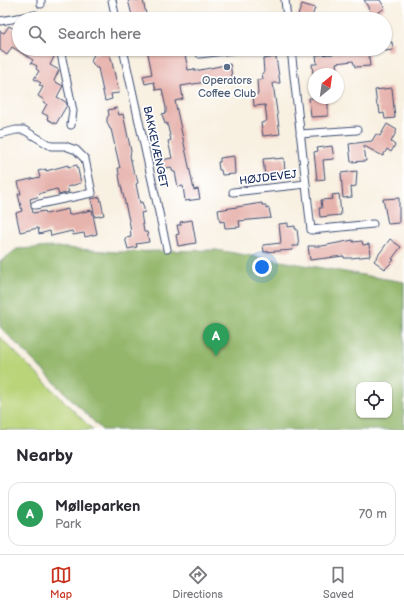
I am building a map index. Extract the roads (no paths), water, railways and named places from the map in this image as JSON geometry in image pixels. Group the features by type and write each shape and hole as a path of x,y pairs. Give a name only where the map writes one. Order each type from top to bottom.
{"street":[{"path":"112,0 115,12"},
{"path":"285,0 286,12"},
{"path":"0,21 12,19"},
{"path":"61,56 73,111 71,125"},
{"name":"BAKKEVÆNGET","path":"125,56 167,249"},
{"path":"292,56 311,230 373,224"},
{"path":"0,134 16,130 24,130 51,146 65,146 76,150 84,159 92,193 36,205"},
{"path":"300,134 357,130"},
{"name":"HØJDEVEJ","path":"233,192 306,184"}],"place":[{"name":"Operators Coffee Club","path":"227,67"},
{"name":"Mølleparken","path":"216,356"}]}
